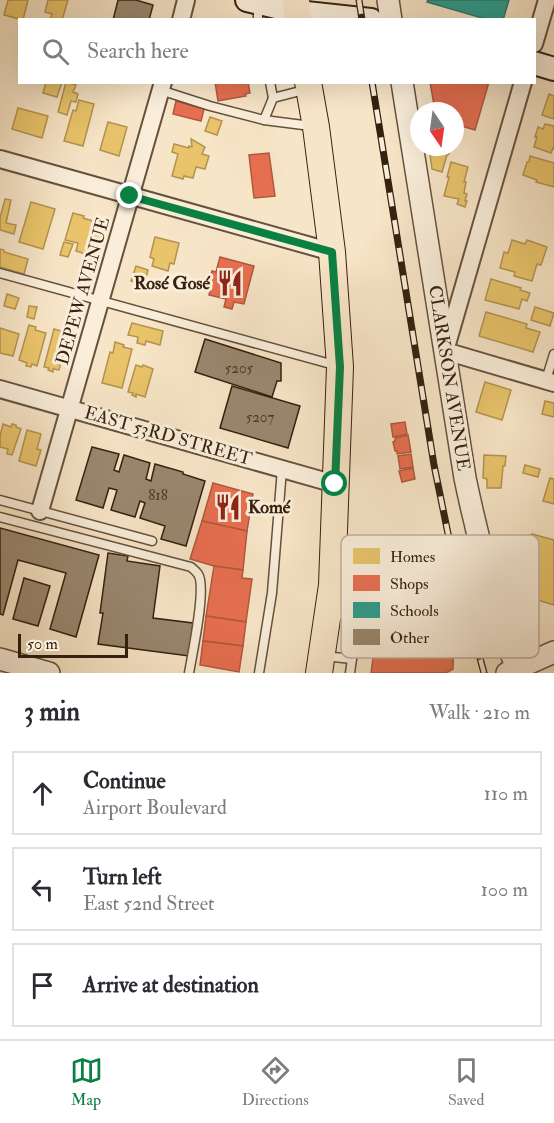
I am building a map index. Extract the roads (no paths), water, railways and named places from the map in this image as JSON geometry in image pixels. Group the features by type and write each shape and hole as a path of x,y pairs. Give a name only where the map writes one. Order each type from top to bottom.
{"main road":[{"path":"254,8 355,18"},
{"path":"536,64 554,69"},
{"path":"309,86 332,252 340,367 332,585 322,665"}],"street":[{"path":"182,18 186,0"},
{"path":"388,0 391,18"},
{"path":"536,37 547,0"},
{"name":"CLARKSON AVENUE","path":"402,84 465,478 477,535"},
{"path":"522,84 445,351 550,381"},
{"name":"DEPEW AVENUE","path":"40,511 162,86"},
{"path":"0,159 332,252"},
{"name":"EAST 53RD STREET","path":"0,389 335,484"},
{"path":"515,671 554,652"},
{"path":"0,659 49,673"}],"lane":[{"path":"264,120 273,98 270,84"},
{"path":"162,86 210,106 264,120 316,127"},
{"path":"273,98 309,86"},
{"path":"0,273 340,367"},
{"path":"550,381 554,354"},
{"path":"259,673 272,593 282,469"},
{"path":"0,500 152,541"},
{"path":"0,517 191,567 198,574 201,583 199,615 189,673"},
{"path":"332,585 341,587"},
{"path":"328,613 341,615"},
{"path":"322,665 352,659 350,673"}],"railway":[{"path":"359,0 362,18"},
{"path":"372,84 434,465 448,535"},
{"path":"480,658 484,673"}],"place":[{"name":"Rosé Gosé","path":"230,283"},
{"name":"Komé","path":"228,507"}]}
